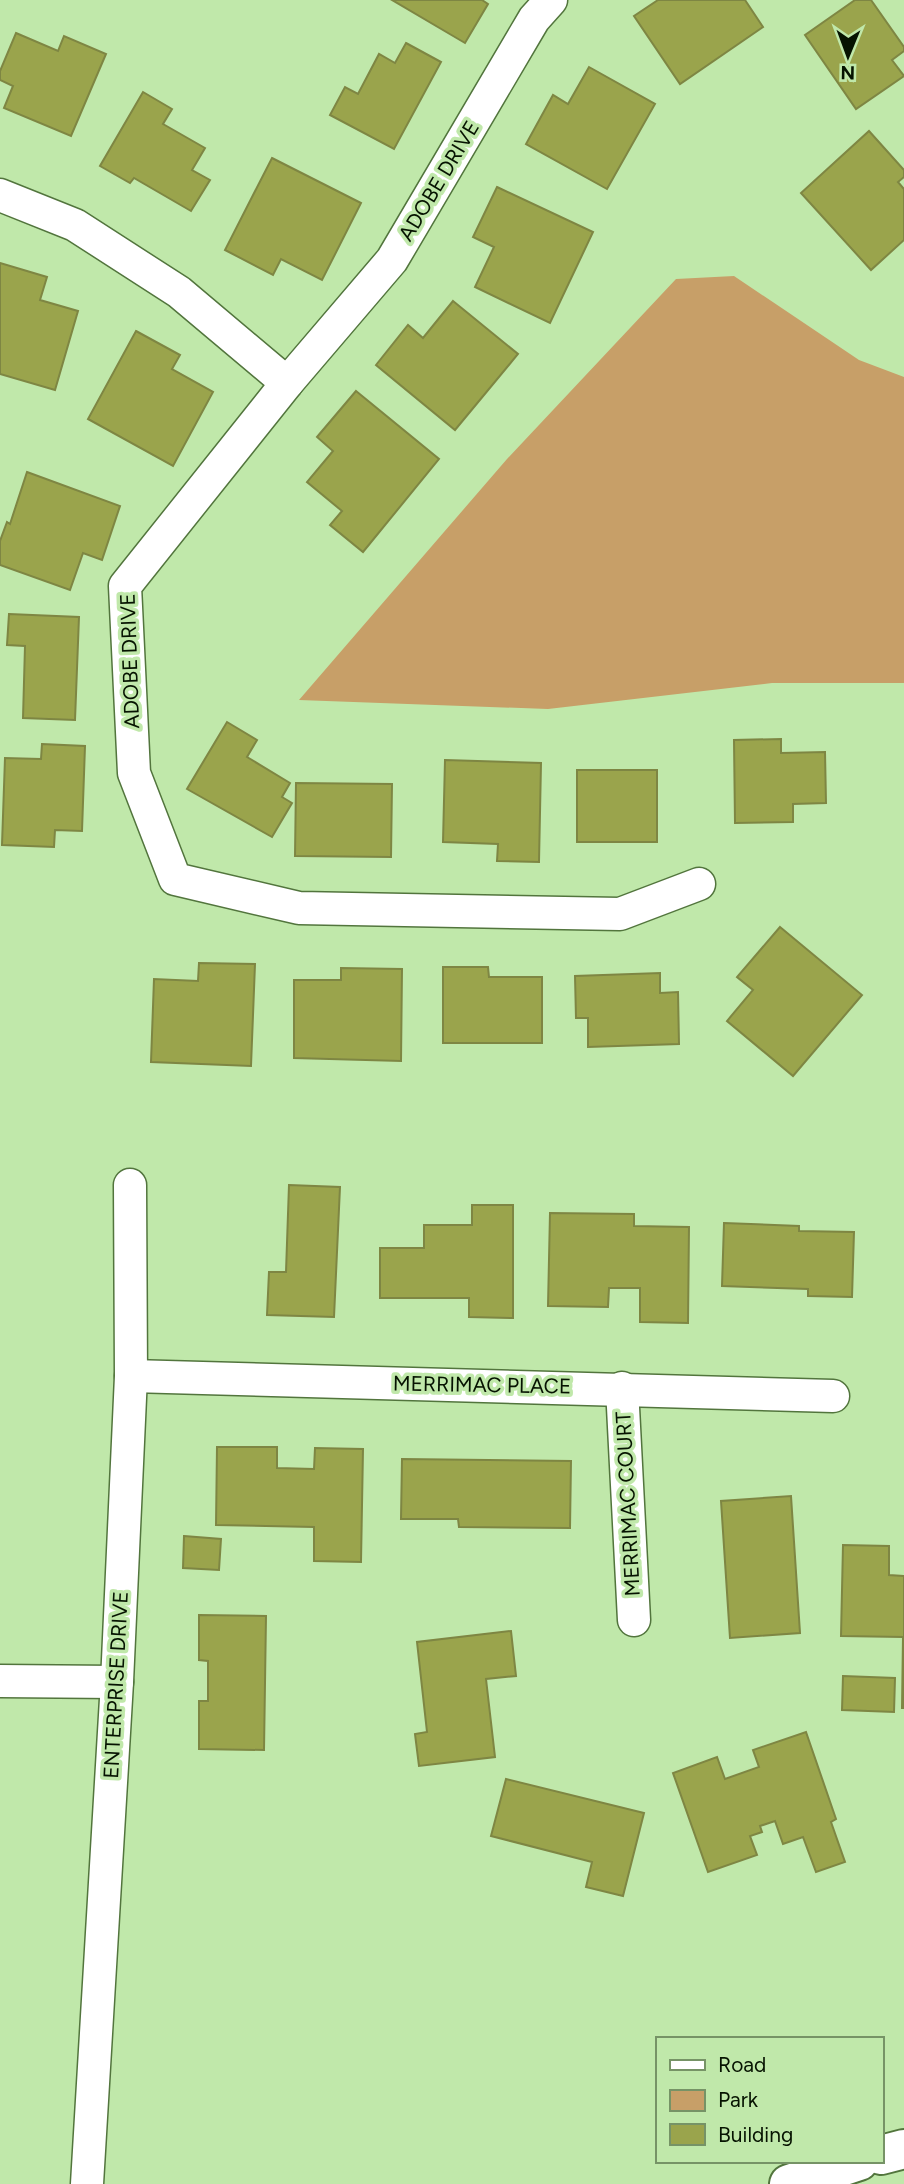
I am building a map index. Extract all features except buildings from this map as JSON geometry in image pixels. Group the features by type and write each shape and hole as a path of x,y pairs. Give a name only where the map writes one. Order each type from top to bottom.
{"street":[{"name":"ADOBE DRIVE","path":"551,0 534,19 392,260 287,383 125,586 134,773 175,879 299,908 620,914 699,884"},
{"path":"0,195 75,225 179,292 287,383"},
{"name":"ENTERPRISE DRIVE","path":"87,2184 117,1682 131,1376 130,1185"},
{"name":"MERRIMAC PLACE","path":"131,1376 833,1396"},
{"name":"MERRIMAC COURT","path":"622,1388 634,1620"},
{"path":"0,1681 117,1682"},
{"path":"883,2154 904,2149"},
{"path":"789,2184 853,2163"}],"green space":[{"path":"734,276 859,360 904,377 904,683 772,683 548,709 299,700 507,459 676,279"}]}
